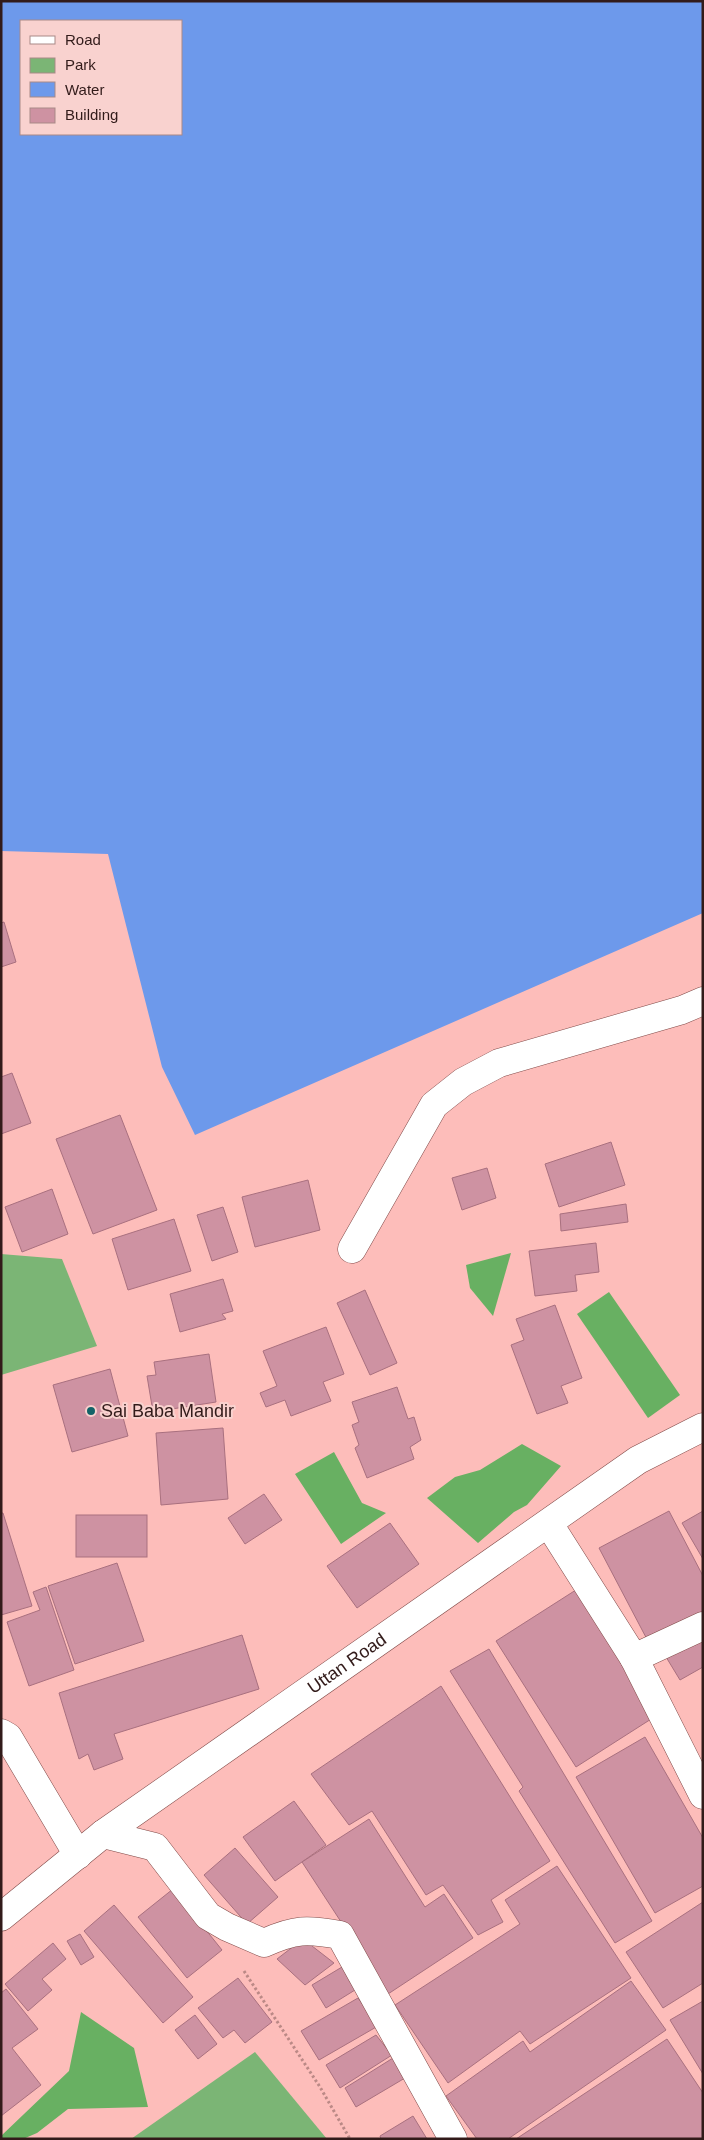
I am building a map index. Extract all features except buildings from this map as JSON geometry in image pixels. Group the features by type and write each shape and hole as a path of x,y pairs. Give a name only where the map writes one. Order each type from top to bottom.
{"street":[{"path":"352,1249 434,1105 463,1082 499,1063 682,1010 703,1001"},
{"name":"Uttan Road","path":"1,1917 103,1834 638,1460 703,1427"},
{"path":"549,1524 634,1658 703,1795"},
{"path":"634,1658 703,1626"},
{"path":"1,1733 8,1737 78,1855"},
{"path":"103,1834 155,1847 208,1916 227,1927 264,1943 288,1932 317,1931 340,1935 453,2139"}],"path":[{"path":"240,1965 320,2087 350,2139"}],"green space":[{"path":"511,1253 493,1316 470,1288 466,1265"},
{"path":"1,1254 62,1259 97,1346 1,1375"},
{"path":"609,1292 680,1395 648,1418 577,1314"},
{"path":"522,1444 561,1466 527,1505 514,1512 478,1543 427,1498 455,1477 480,1470"},
{"path":"334,1452 362,1503 386,1513 341,1544 295,1474"},
{"path":"81,2012 134,2048 148,2107 68,2109 37,2133 23,2139 1,2139 1,2136 69,2071"},
{"path":"255,2052 327,2139 131,2139"}],"water":[{"path":"1,1 703,1 703,913 195,1135 162,1067 108,854 1,851"}],"place":[{"name":"Sai Baba Mandir","path":"91,1411"}]}
